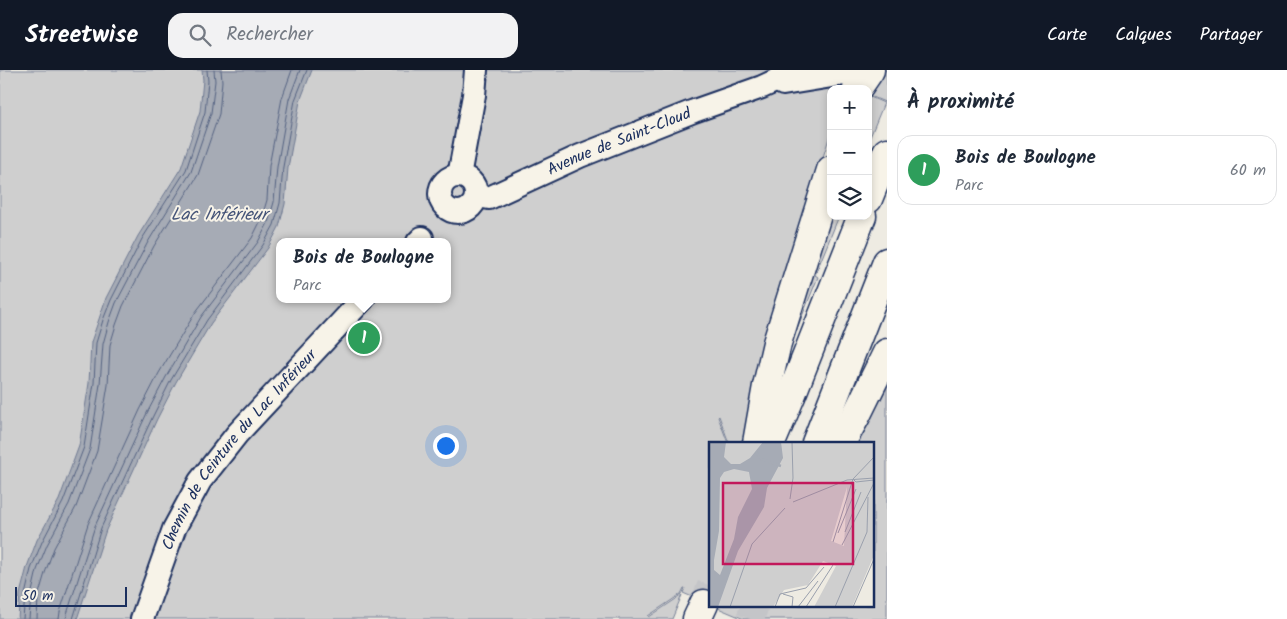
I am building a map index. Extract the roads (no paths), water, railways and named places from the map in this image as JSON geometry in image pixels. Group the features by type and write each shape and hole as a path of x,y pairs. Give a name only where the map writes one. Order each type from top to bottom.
{"highway":[{"path":"860,85 869,70"},
{"path":"872,189 887,152"},
{"path":"757,442 776,343 829,175"},
{"path":"771,442 860,220"},
{"path":"816,442 887,262"},
{"path":"842,442 887,353"}],"street":[{"path":"459,176 474,94 476,70"},
{"name":"Avenue de Saint-Cloud","path":"477,196 489,198 580,156 799,70"},
{"name":"Avenue de Saint-Cloud","path":"762,86 869,70"},
{"path":"453,176 466,177 471,181 477,196 469,209 462,212 451,211 444,206 440,199 440,189 447,179 453,176"},
{"name":"Chemin de Ceinture du Lac Inférieur","path":"142,619 174,528 200,481 237,434 359,303"}],"water":[{"name":"Lac Inférieur","path":"202,70 312,70 300,101 288,168 285,204 279,227 268,248 211,323 176,382 106,530 77,619 18,619 20,594 27,567 37,540 59,500 79,446 89,383 91,342 106,298 138,236 181,168 200,111"}],"tunnel":[{"path":"704,604 709,591"},
{"path":"750,619 755,606"}],"place":[{"name":"Bois de Boulogne","path":"364,338"}]}
